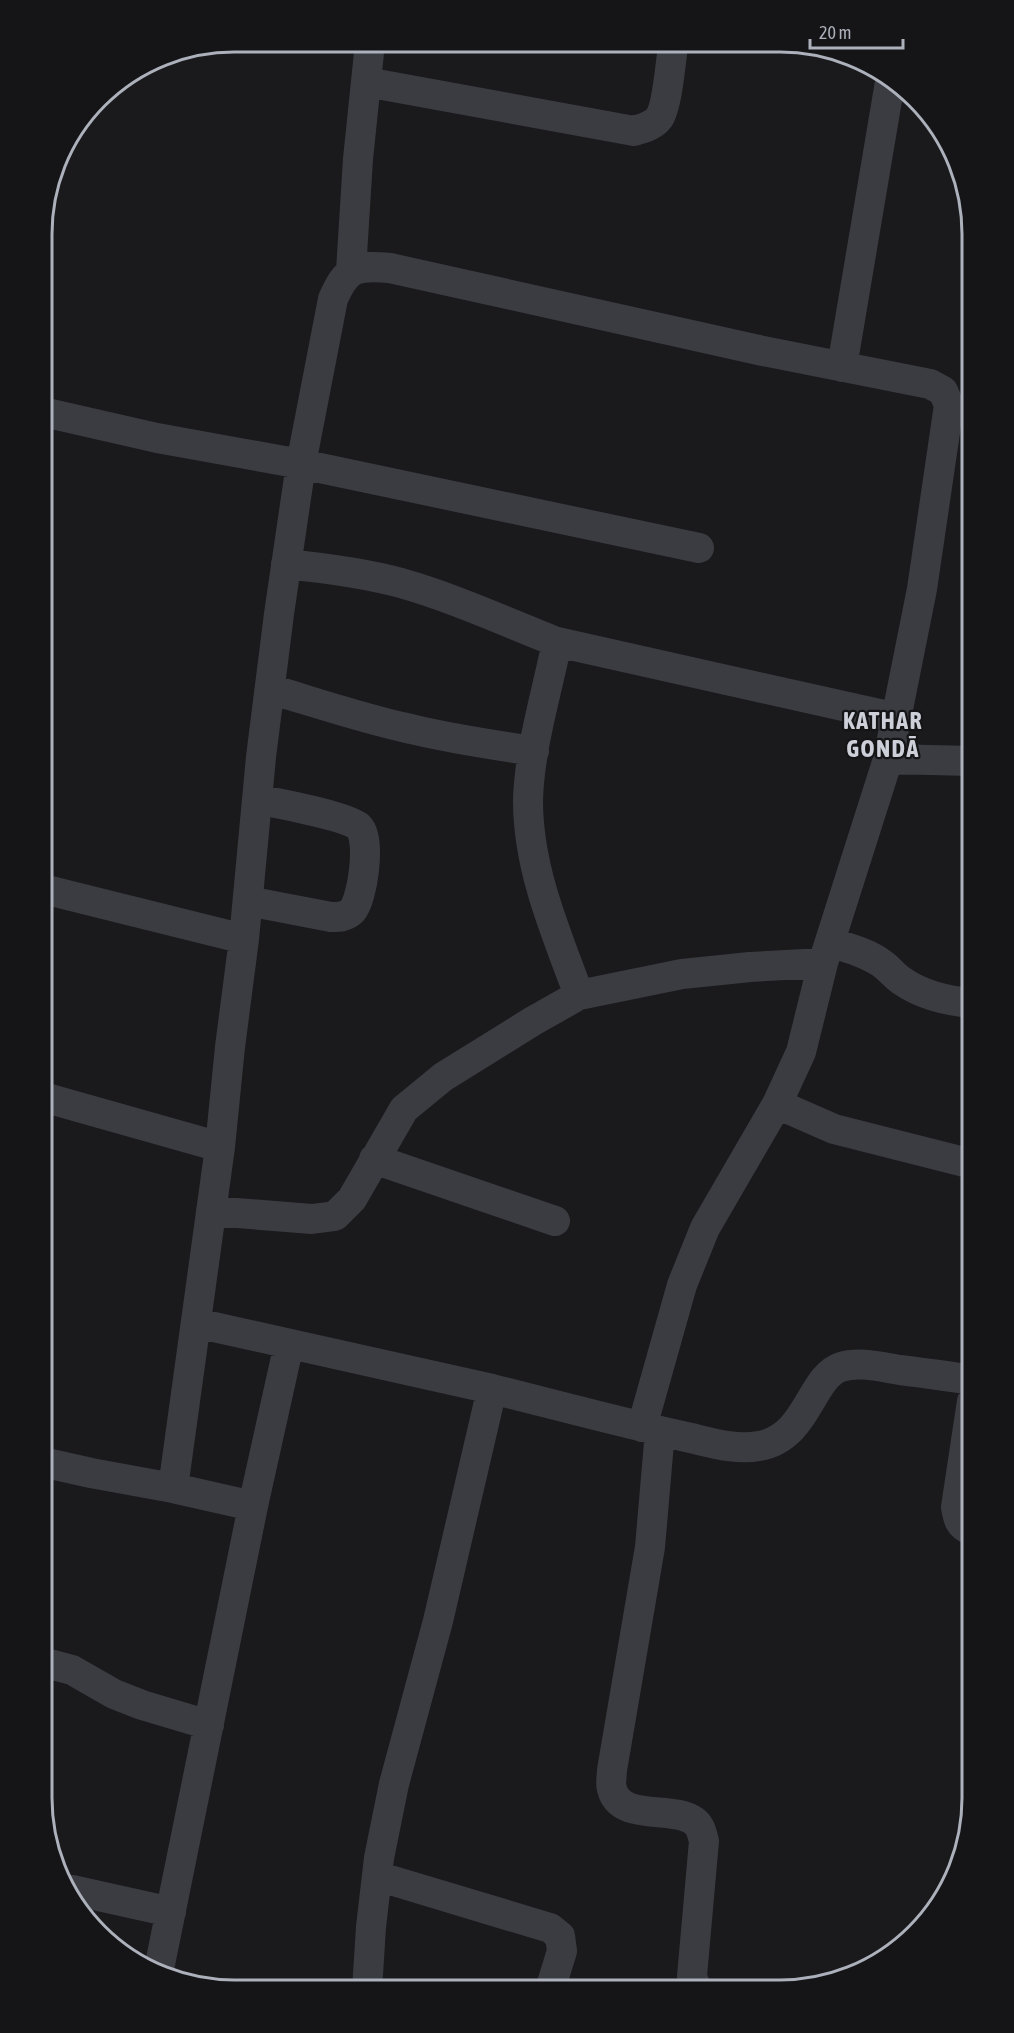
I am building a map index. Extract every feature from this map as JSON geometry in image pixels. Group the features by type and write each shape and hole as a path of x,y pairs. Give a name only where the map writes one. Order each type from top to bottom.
{"street":[{"path":"366,82 634,131 650,126 660,118 673,52"},
{"path":"351,271 358,159 369,53"},
{"path":"842,367 889,89"},
{"path":"173,1488 220,1148 244,939 257,799 286,564 301,464 333,299 340,283 351,271 368,266 390,268 842,367 930,384 943,391 949,405 922,589 888,759 826,952 801,1052 777,1104 705,1228 682,1285 651,1429 650,1547 612,1770 611,1789 617,1800 630,1809 681,1816 694,1821 702,1829 704,1841 693,1980"},
{"path":"53,414 157,438 301,464 699,548"},
{"path":"286,564 329,568 401,583 557,642 897,718"},
{"path":"557,642 534,751 528,800 532,854 547,908 579,995"},
{"path":"270,689 411,729 467,741 534,751"},
{"path":"888,759 962,761"},
{"path":"248,901 331,917 345,916 353,910 359,899 365,852 364,837 359,827 344,819 257,799"},
{"path":"53,891 244,939"},
{"path":"211,1210 312,1219 335,1216 352,1199 404,1109 443,1077 579,995 682,974 750,967 826,952 868,956 883,964 904,983 922,992 950,1001 962,1002"},
{"path":"52,1100 220,1148"},
{"path":"777,1104 834,1129 961,1161"},
{"path":"374,1159 555,1221"},
{"path":"196,1323 492,1389 729,1446 758,1447 779,1439 797,1423 827,1376 839,1367 854,1364 961,1379"},
{"path":"161,1965 253,1506 289,1344"},
{"path":"369,1980 379,1858 394,1784 438,1622 492,1389"},
{"path":"52,1464 253,1506"},
{"path":"961,1472 956,1507 958,1520 961,1524"},
{"path":"52,1665 72,1670 114,1694 209,1725"},
{"path":"377,1876 550,1928 560,1936 562,1950 553,1980"},
{"path":"78,1891 171,1912"}],"district":[{"name":"KATHAR GONDĀ","path":"883,734"}]}
